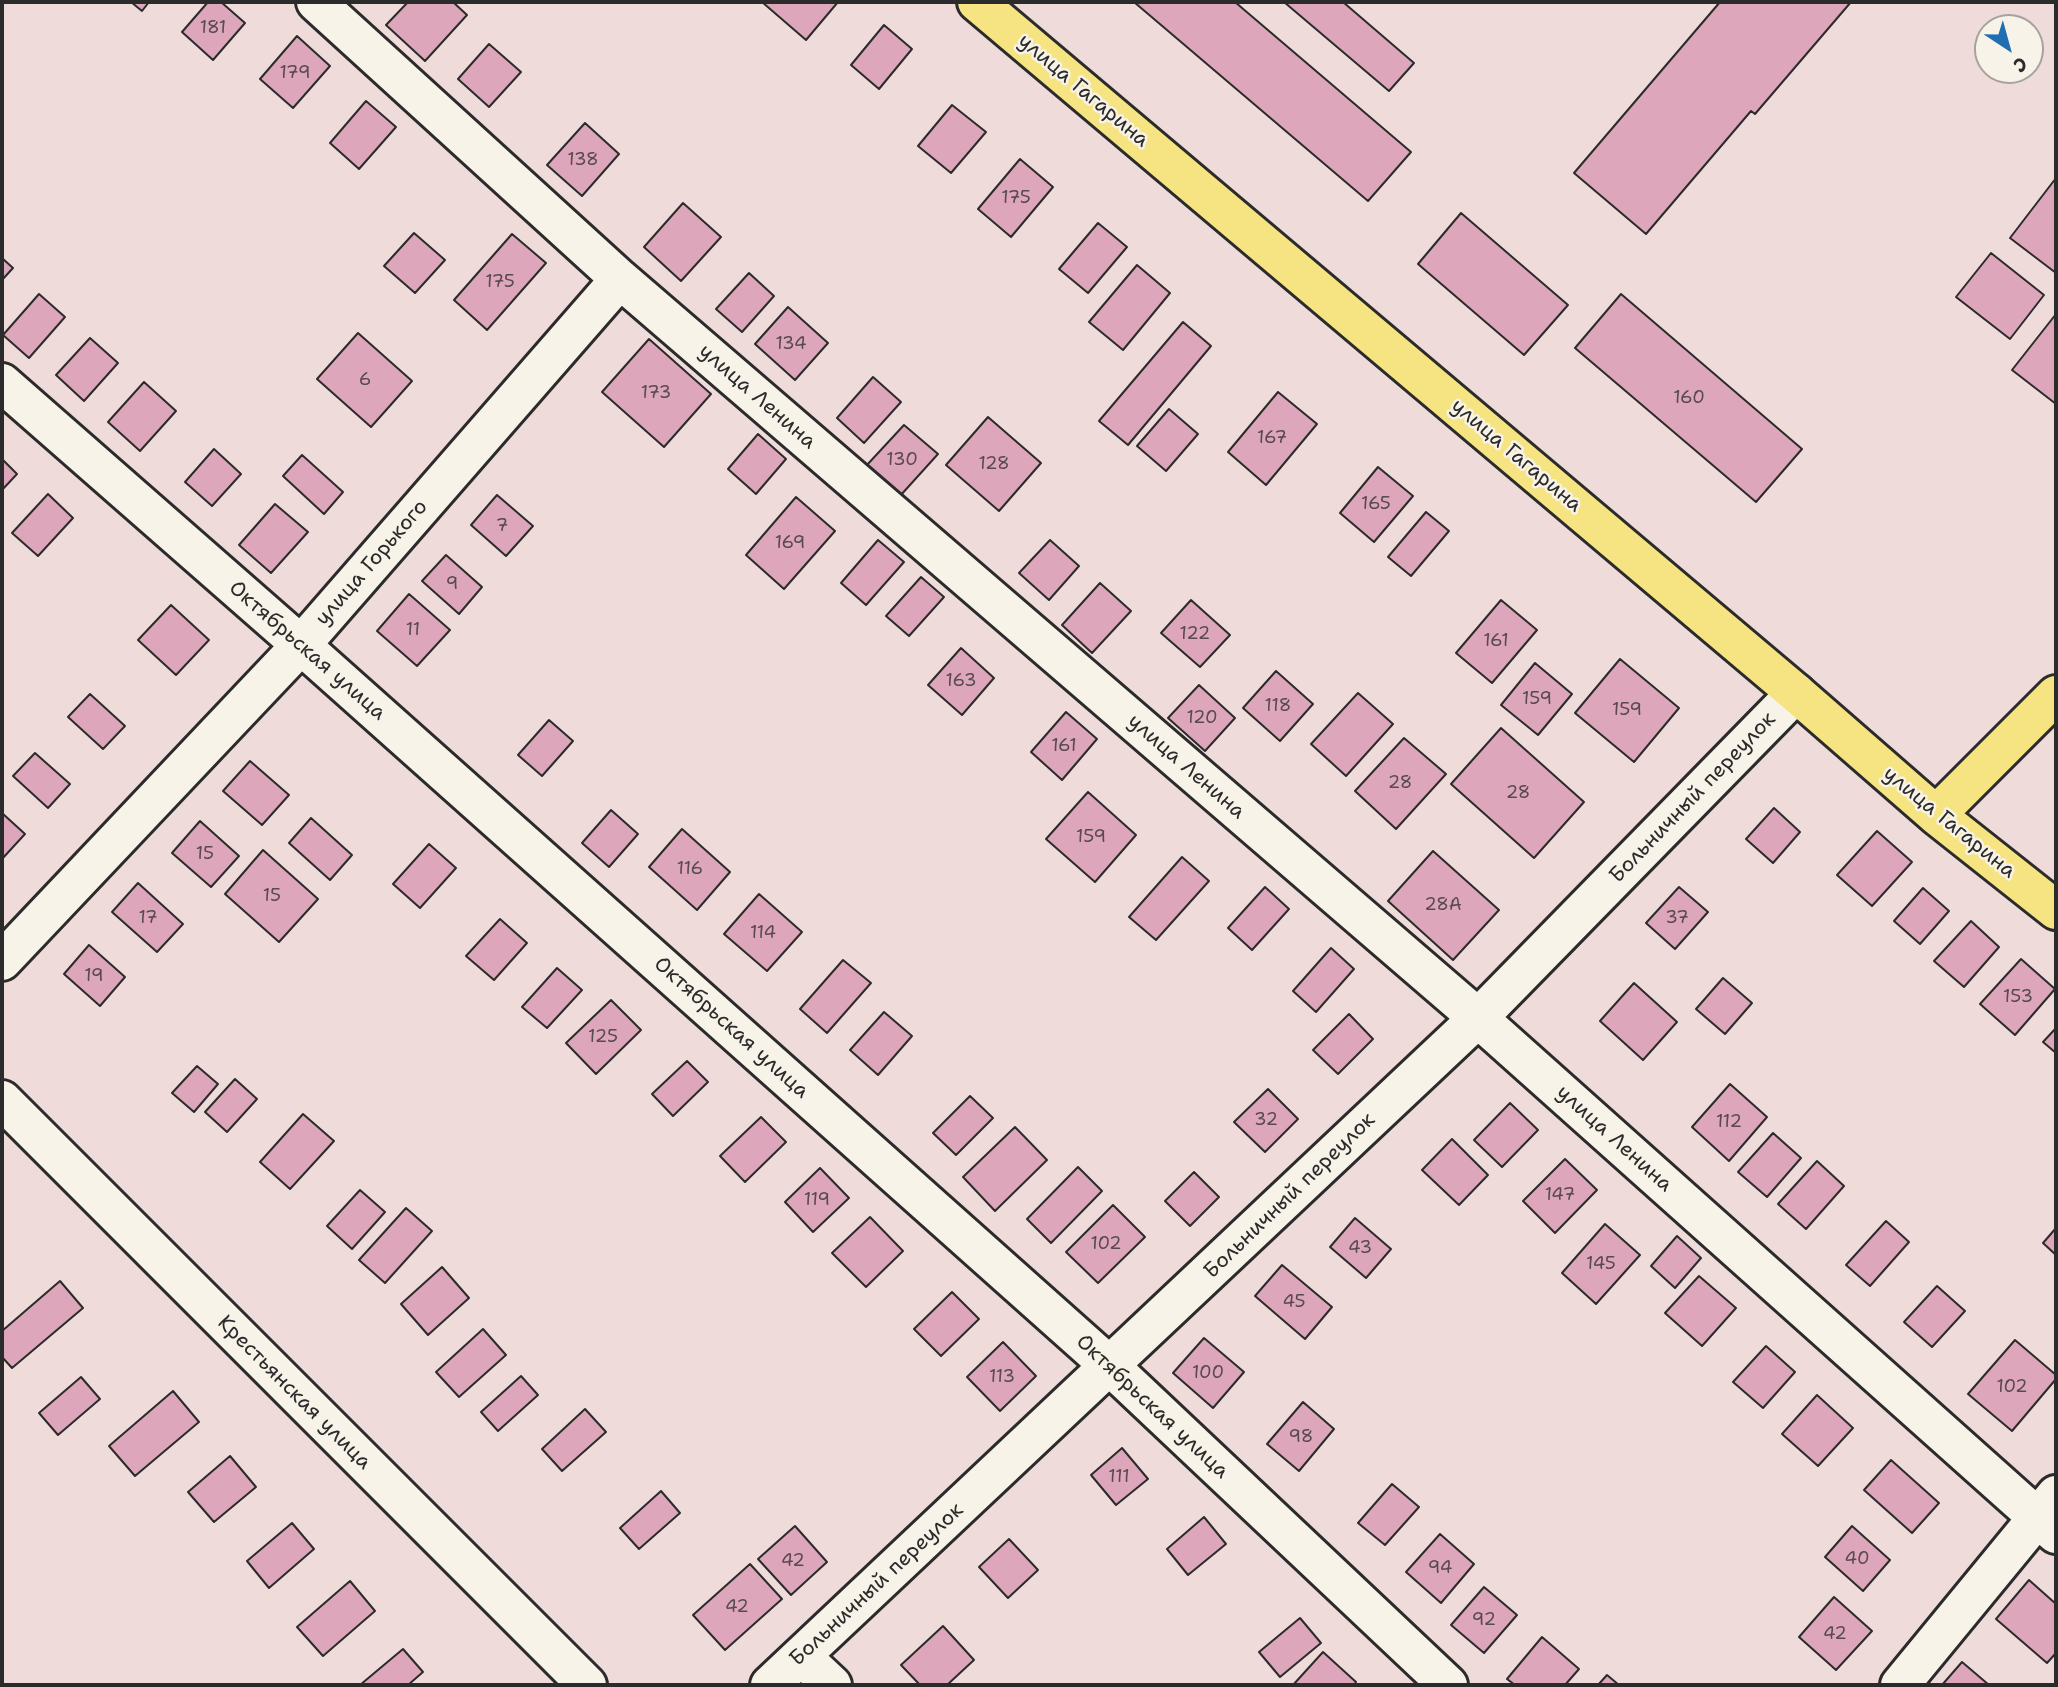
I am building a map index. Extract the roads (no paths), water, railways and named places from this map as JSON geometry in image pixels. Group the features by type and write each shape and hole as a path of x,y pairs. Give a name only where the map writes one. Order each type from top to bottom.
{"main road":[{"name":"улица Гагарина","path":"977,2 1796,693 1936,815 2056,909"},
{"path":"1936,815 2056,695"}],"street":[{"name":"улица Ленина","path":"316,2 620,279 2050,1515"},
{"name":"улица Горького","path":"2,961 301,645 620,279"},
{"name":"Октябрьская улица","path":"2,383 301,645 1111,1367 1448,1685"},
{"name":"Больничный переулок","path":"770,1685 1111,1367 1478,1018 1796,693"},
{"name":"Крестьянская улица","path":"2,1100 587,1685"},
{"path":"1900,1685 2050,1515"},
{"path":"801,1656 832,1685"}]}
